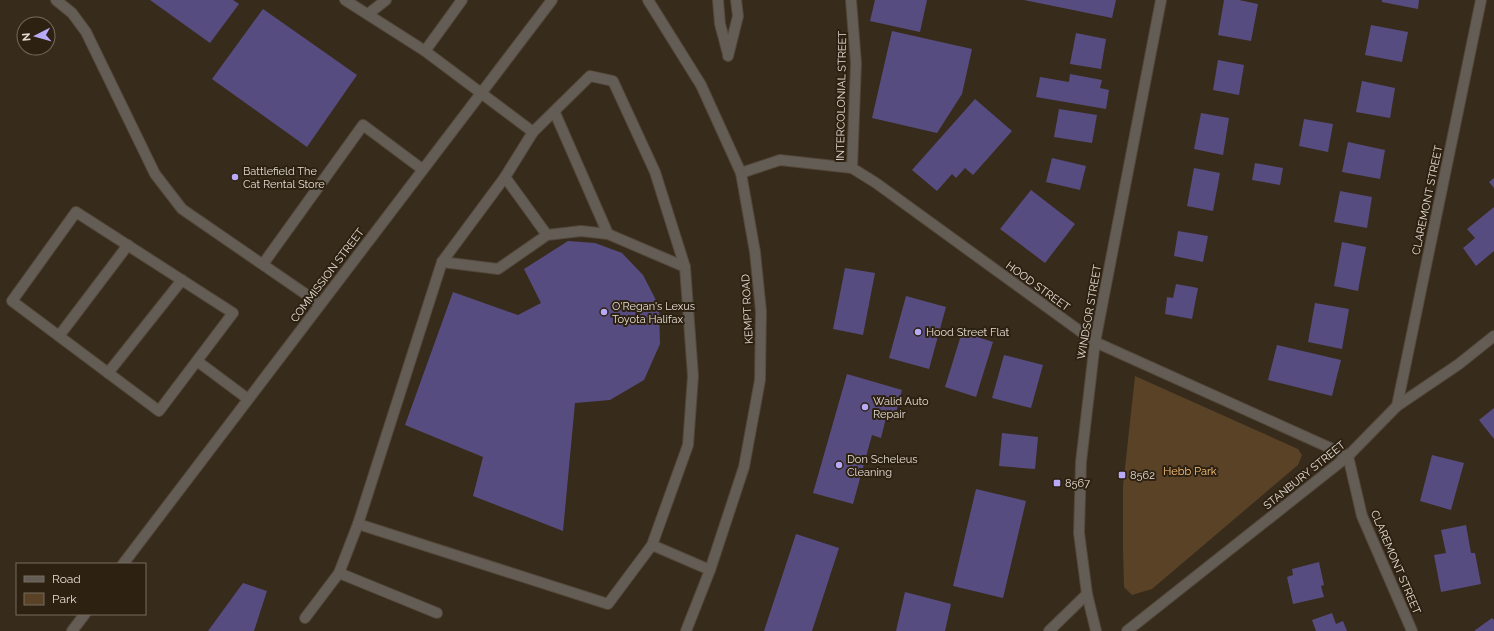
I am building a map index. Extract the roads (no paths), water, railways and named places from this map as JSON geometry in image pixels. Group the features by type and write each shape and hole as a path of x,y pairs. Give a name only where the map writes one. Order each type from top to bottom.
{"street":[{"path":"56,0 72,13 86,32 154,174 182,209 320,304"},
{"path":"344,0 425,51 533,132"},
{"path":"368,14 386,0"},
{"path":"425,51 462,0"},
{"name":"COMMISSION STREET","path":"124,563 552,0"},
{"name":"KEMPT ROAD","path":"648,0 702,85 741,173 755,252 760,311 760,380 744,467 710,570 686,631"},
{"path":"718,0 720,24 728,56 738,16 736,0"},
{"name":"INTERCOLONIAL STREET","path":"851,0 856,63 852,168"},
{"name":"WINDSOR STREET","path":"1096,631 1087,594 1079,533 1081,470 1094,342 1161,0"},
{"name":"CLAREMONT STREET","path":"1397,406 1481,0"},
{"path":"305,618 339,573 358,524 442,262 505,177 533,132 590,76 612,81 655,172 685,267 692,376 688,445 652,545 608,604 358,524"},
{"path":"555,112 608,234"},
{"path":"263,264 363,125 422,170"},
{"name":"HOOD STREET","path":"741,173 780,160 852,168 876,182 1094,342 1348,456"},
{"path":"505,177 547,236"},
{"path":"76,212 128,245 233,313 159,411 12,301 76,212"},
{"path":"442,262 498,269 547,236 581,231 608,234 685,267"},
{"path":"59,336 128,245"},
{"path":"108,373 182,280"},
{"name":"STANBURY STREET","path":"1127,631 1348,456 1397,406 1459,364 1494,336"},
{"path":"197,361 248,399"},
{"name":"CLAREMONT STREET","path":"1348,456 1362,516 1412,631"},
{"path":"652,545 710,570"},
{"path":"339,573 438,613"},
{"path":"1049,631 1087,594"},
{"path":"72,631 84,615"}],"place":[{"name":"Battlefield The Cat Rental Store","path":"235,177"},
{"name":"O'Regan's Lexus Toyota Halifax","path":"604,312"},
{"name":"Hood Street Flat","path":"918,332"},
{"name":"Walid Auto Repair","path":"865,407"},
{"name":"Don Scheleus Cleaning","path":"839,465"},
{"name":"8562","path":"1122,475"},
{"name":"8567","path":"1057,483"}],"park label":[{"name":"Hebb Park","path":"1190,471"}]}
